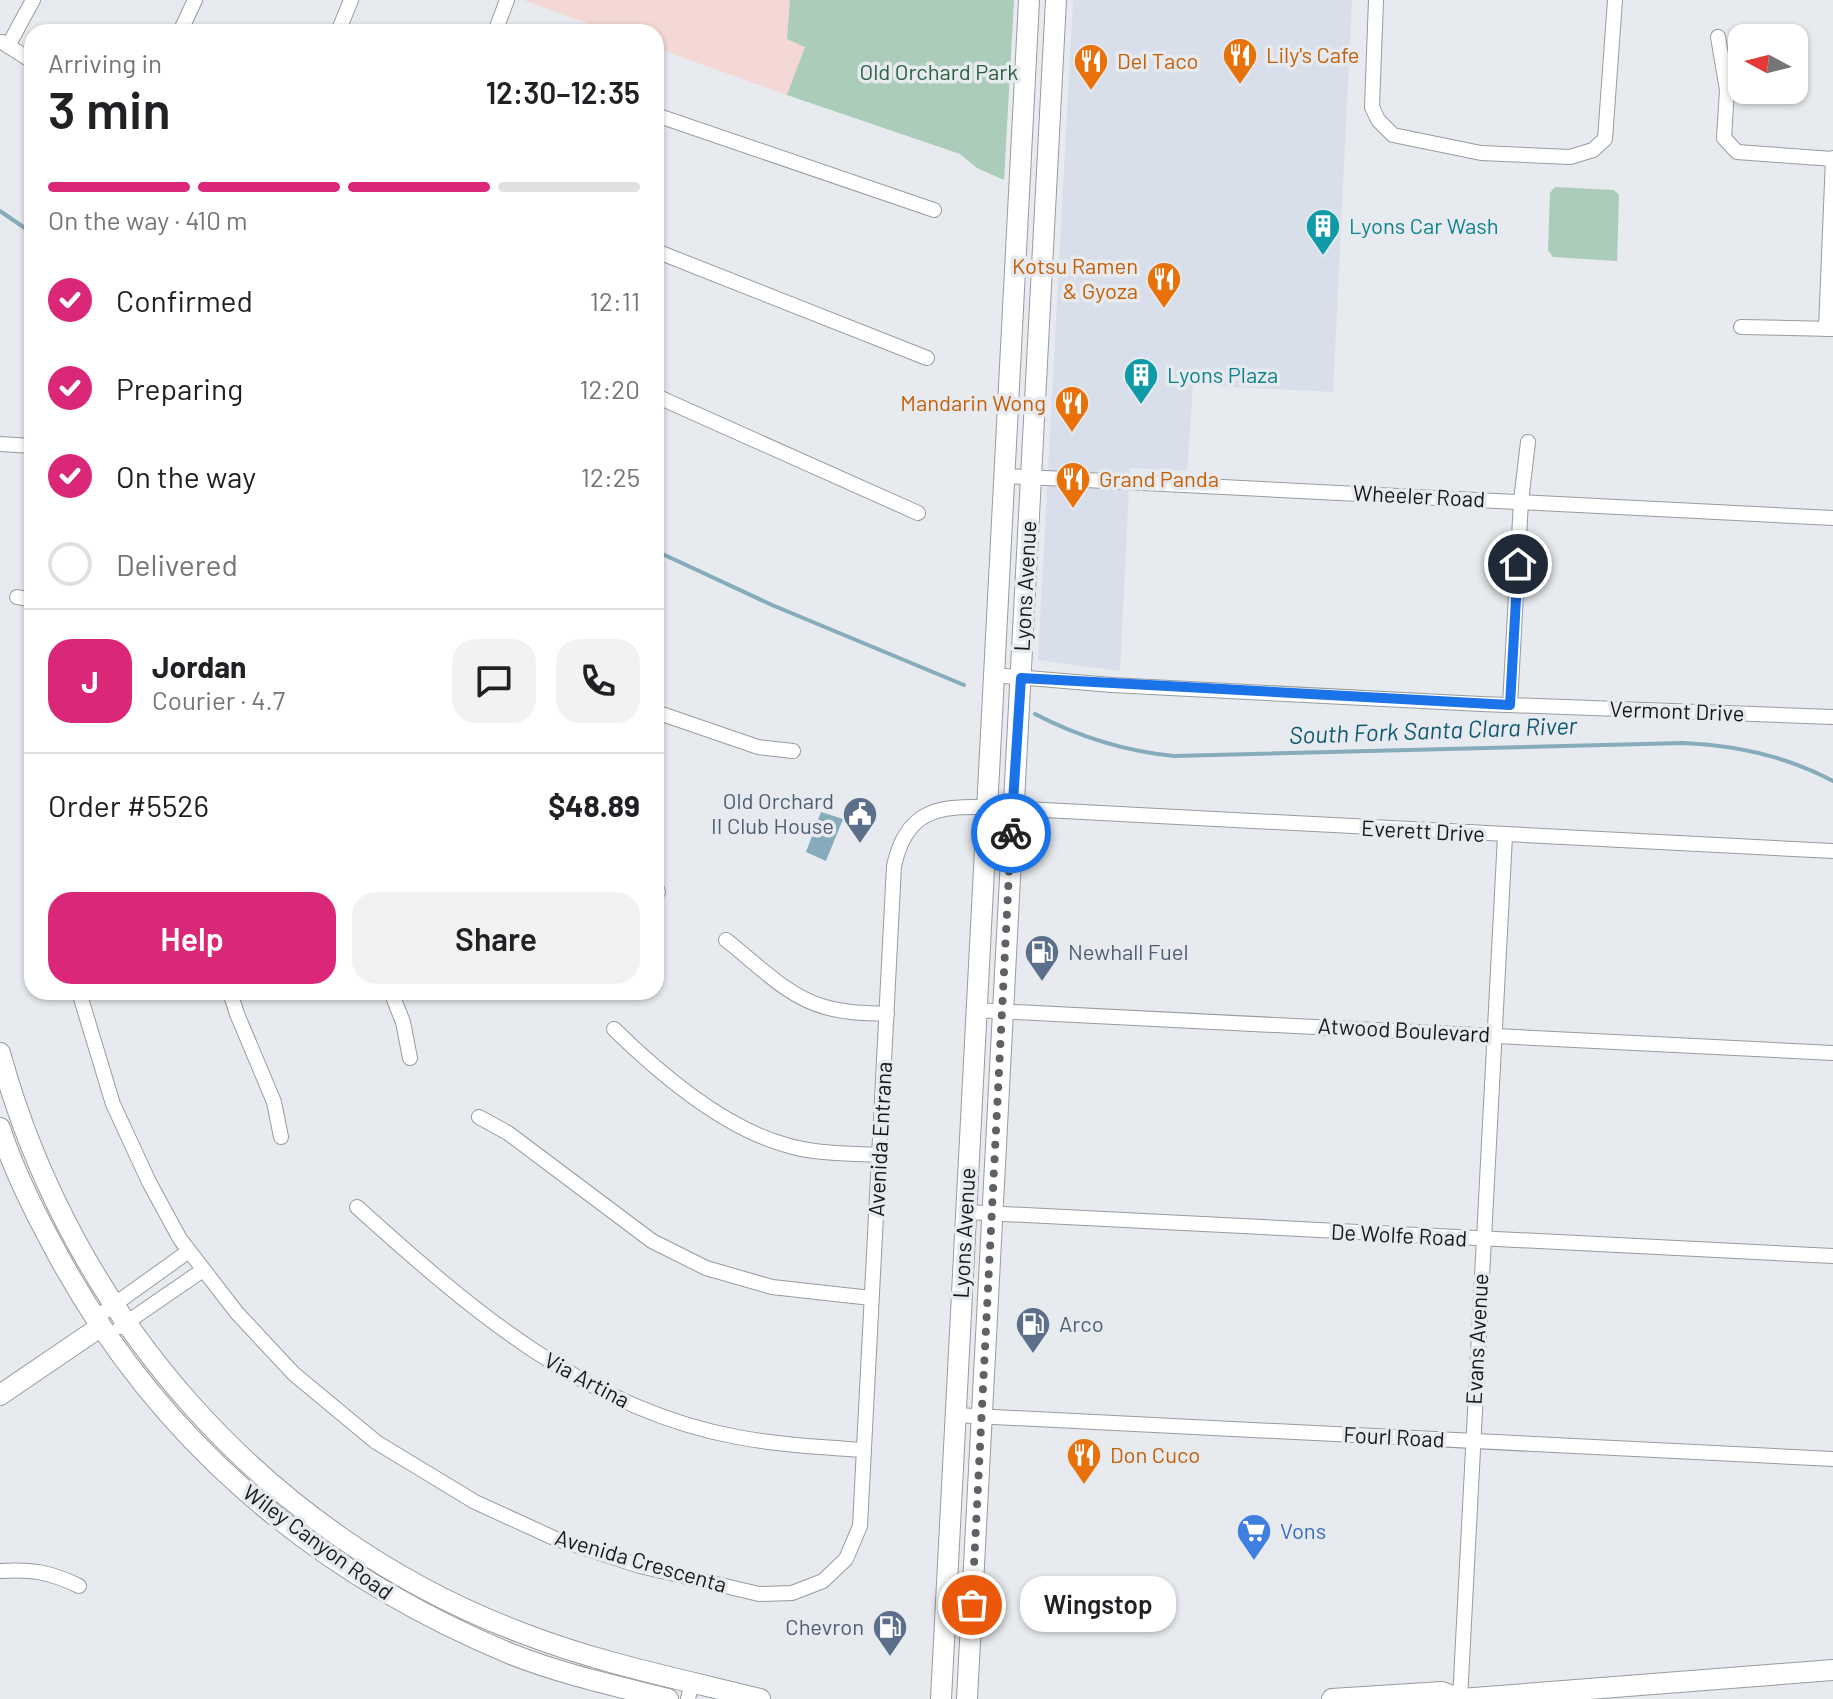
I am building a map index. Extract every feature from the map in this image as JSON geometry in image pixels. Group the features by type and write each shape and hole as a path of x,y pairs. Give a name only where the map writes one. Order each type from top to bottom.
{"main road":[{"name":"Lyons Avenue","path":"941,1699 1029,0"},
{"name":"Lyons Avenue","path":"967,1699 1056,0"},
{"name":"Wiley Canyon Road","path":"0,1053 17,1109 56,1204 113,1305 185,1400 247,1463 321,1524 423,1589 522,1634 690,1690 760,1699"},
{"name":"Wiley Canyon Road","path":"0,1128 30,1201 100,1328 141,1384 231,1479 286,1524 401,1601 514,1655 668,1699"},
{"path":"0,1395 100,1328"},
{"path":"953,1447 963,1484 962,1531 975,1545"},
{"path":"1332,1699 1442,1692 1460,1699 1833,1670"}],"street":[{"path":"24,56 4,44 33,0"},
{"path":"184,24 195,0"},
{"path":"341,24 351,0"},
{"path":"498,24 507,0"},
{"path":"1376,0 1372,107 1378,120 1393,135 1481,153 1570,157 1593,150 1605,139 1615,0"},
{"path":"1718,37 1727,90 1724,138 1737,152 1833,158 1829,329 1741,327"},
{"path":"664,118 934,210"},
{"path":"664,254 927,358"},
{"path":"664,400 918,513"},
{"path":"1510,705 1521,501 1528,442"},
{"path":"0,444 24,446"},
{"name":"Wheeler Road","path":"1004,476 1833,518"},
{"name":"Vermont Drive","path":"993,675 1510,705 1833,717"},
{"path":"664,715 758,747 793,751"},
{"name":"Avenida Entrana","path":"846,1559 860,1526 894,866 909,828 927,814 950,807 1013,808"},
{"name":"Everett Drive","path":"1013,808 1833,851"},
{"name":"Evans Avenue","path":"1460,1699 1505,836"},
{"path":"726,940 783,986 822,1007 855,1013 887,1014"},
{"name":"Avenida Crescenta","path":"81,1000 113,1104 149,1182 189,1251 237,1313 294,1374 376,1442 488,1508 556,1539 640,1566 759,1594 792,1593 823,1581 846,1559"},
{"path":"233,1000 274,1102 281,1137"},
{"path":"394,1000 403,1022 410,1058"},
{"name":"Atwood Boulevard","path":"975,1010 1833,1053"},
{"path":"614,1029 704,1104 750,1132 786,1146 830,1153 878,1155"},
{"path":"479,1117 508,1133 652,1241 706,1268 772,1287 871,1298"},
{"name":"Via Artina","path":"357,1207 439,1281 493,1324 558,1368 622,1401 735,1437 864,1450"},
{"name":"De Wolfe Road","path":"966,1212 1833,1256"},
{"path":"100,1328 113,1305 189,1251"},
{"path":"100,1328 125,1323 203,1270"},
{"name":"Fourl Road","path":"955,1415 1833,1459"},
{"path":"0,1571 25,1569 52,1573 79,1586"}],"shaded area":[{"path":"523,0 790,0 787,39 806,46 787,95 664,51 664,24 589,24"},
{"path":"1073,0 1352,0 1333,392 1193,385 1187,471 1130,468 1120,671 1038,660"}],"green space":[{"name":"Old Orchard Park","path":"790,0 1014,0 1004,180 977,168 960,154 787,95 805,47 787,39"},
{"path":"1555,187 1614,190 1619,195 1617,261 1553,257 1548,250 1550,193"}],"water":[{"path":"821,812 843,819 826,861 806,852"}],"waterway":[{"name":"South Fork Santa Clara River","path":"0,211 24,228"},
{"name":"South Fork Santa Clara River","path":"664,555 772,605 964,685"},
{"name":"South Fork Santa Clara River","path":"1035,714 1102,742 1174,756 1683,743 1760,753 1833,781"}],"way so far":[{"path":"972,1605 1011,833"}],"place":[{"name":"Lily's Cafe","path":"1240,86"},
{"name":"Del Taco","path":"1091,92"},
{"name":"Lyons Car Wash","path":"1323,257"},
{"name":"Kotsu Ramen & Gyoza","path":"1164,310"},
{"name":"Lyons Plaza","path":"1141,406"},
{"name":"Mandarin Wong","path":"1072,434"},
{"name":"Grand Panda","path":"1073,510"},
{"name":"Old Orchard II Club House","path":"860,845"},
{"name":"Newhall Fuel","path":"1042,983"},
{"name":"Arco","path":"1033,1355"},
{"name":"Don Cuco","path":"1084,1486"},
{"name":"Vons","path":"1254,1562"},
{"name":"Wingstop","path":"972,1605"},
{"name":"Chevron","path":"890,1658"}],"route":[{"path":"1011,833 1021,678 1510,705 1518,564"}]}
